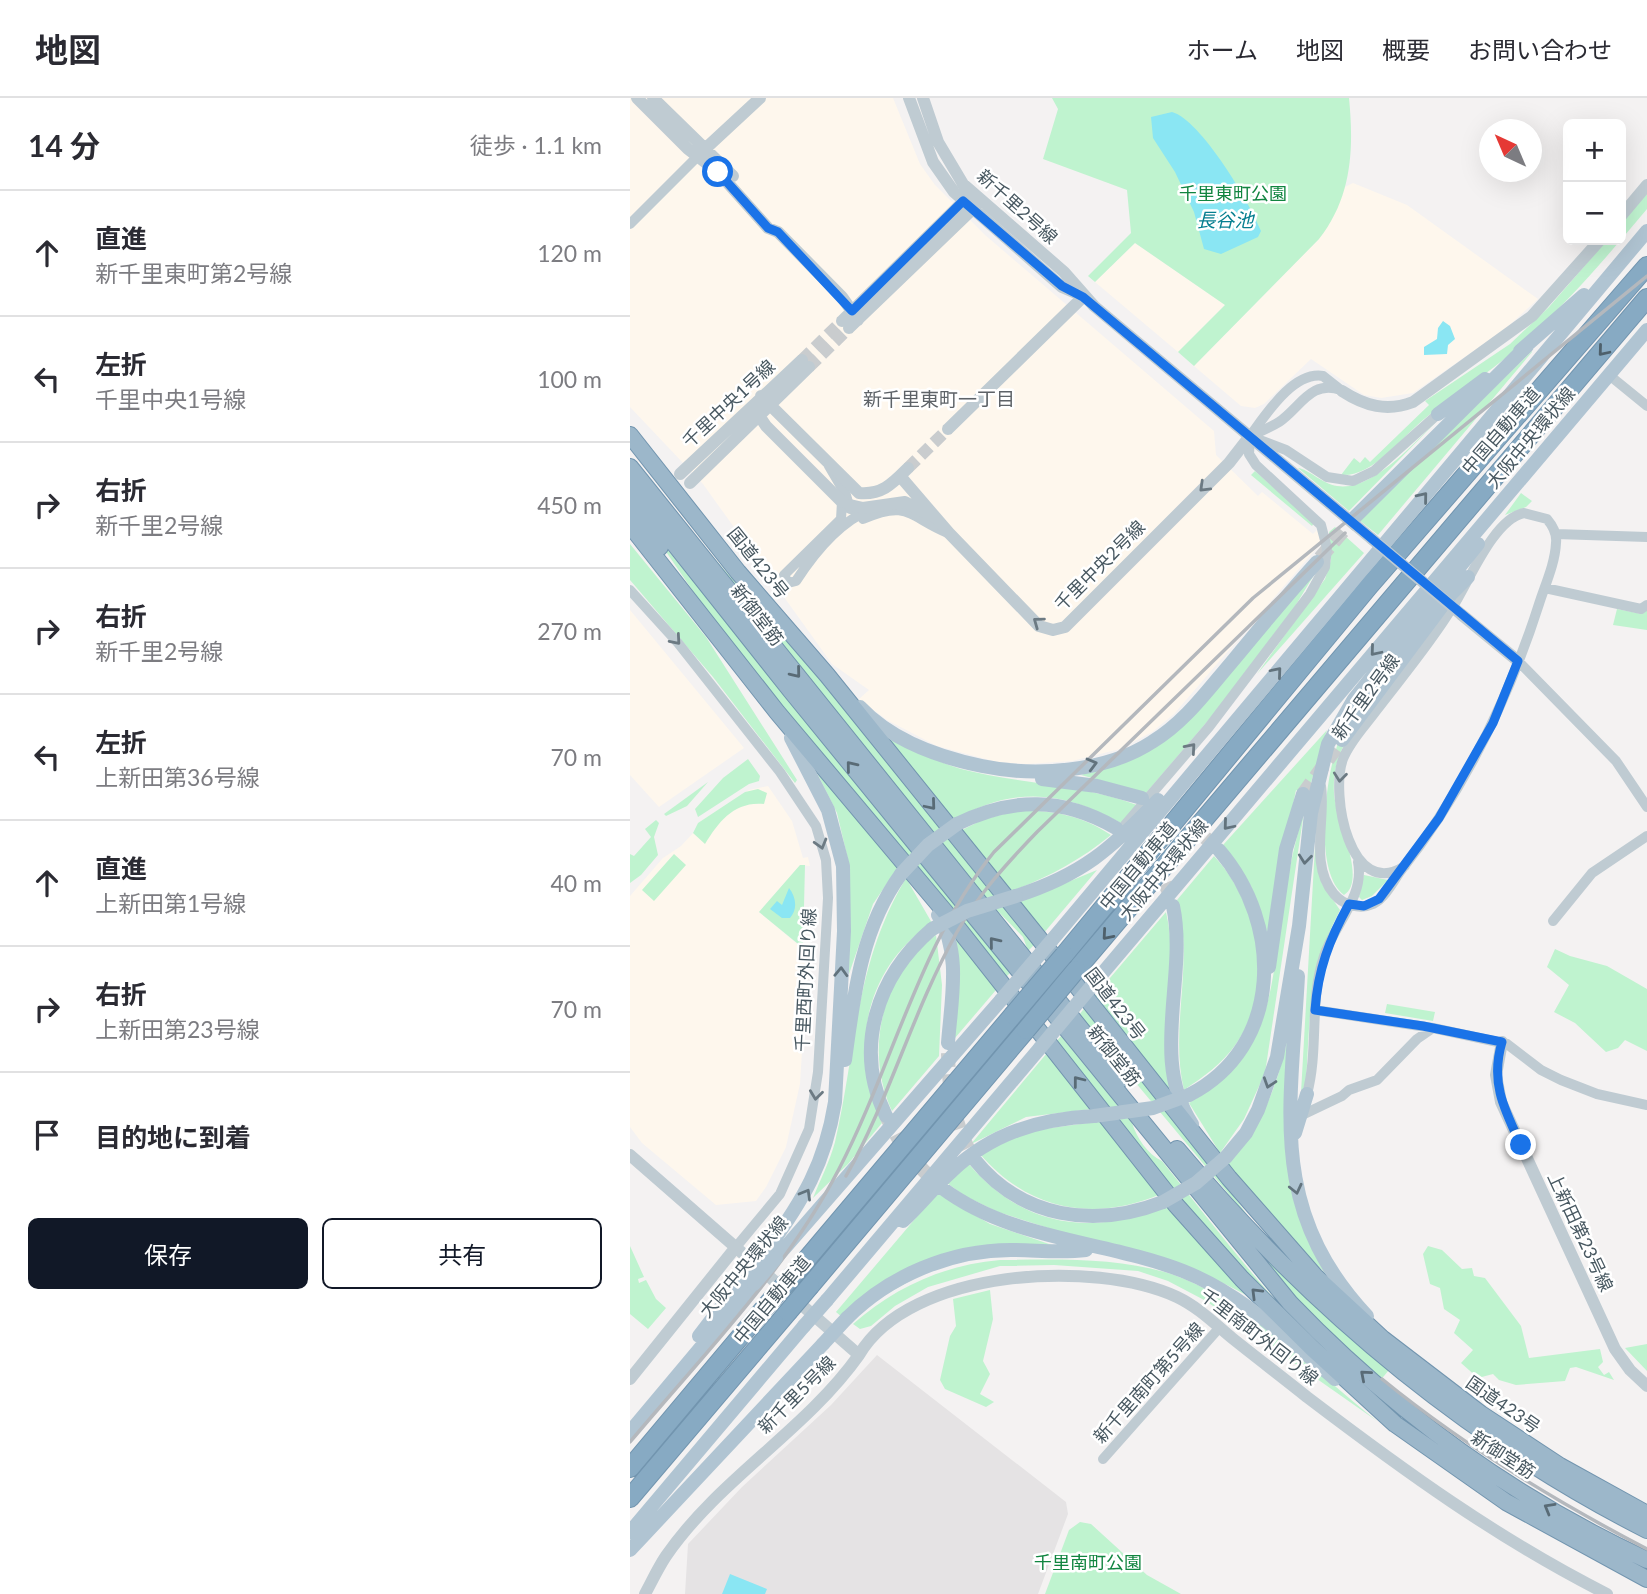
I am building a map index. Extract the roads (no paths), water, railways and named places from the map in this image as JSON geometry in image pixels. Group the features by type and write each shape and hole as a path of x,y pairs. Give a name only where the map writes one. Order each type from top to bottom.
{"highway":[{"name":"中国自動車道","path":"630,1468 1064,955 1370,585 1647,266"},
{"name":"中国自動車道","path":"630,1498 1647,298"},
{"name":"国道423号","path":"630,435 738,572 827,675 1315,1276 1376,1333 1458,1397 1524,1443 1647,1514"},
{"path":"630,457 728,565 738,572"},
{"name":"新御堂筋","path":"630,467 1161,1129 1260,1242 1320,1302 1333,1310 1421,1387 1549,1477 1647,1530"},
{"name":"新御堂筋","path":"630,488 1005,956 1296,1310 1379,1388 1463,1452 1572,1521 1647,1560"},
{"path":"630,504 712,629"},
{"path":"630,525 777,712 898,856 1184,1214 1311,1348 1395,1424 1506,1502 1647,1579"},
{"path":"1225,1168 1283,1254 1333,1310"}],"main road":[{"name":"大阪中央環状線","path":"630,1432 670,1385 771,1254 1001,1000 1647,231"},
{"path":"1356,516 1527,346 1621,261"},
{"name":"大阪中央環状線","path":"630,1532 1647,330"},
{"path":"1438,415 1527,346"},
{"path":"1399,1350 1345,1292 1319,1252 1300,1206 1291,1154 1299,926 1309,823 1318,775 1328,744 1347,710 1489,530 1514,487"},
{"path":"827,675 870,718 910,741 966,763 1024,773 1082,767 1136,751 1162,736 1198,701 1317,562"},
{"path":"1342,740 1451,594 1468,577"},
{"path":"777,712 803,755 828,810 844,866 844,931 835,1102"},
{"path":"886,1116 872,1071 872,1025 892,972 913,946 932,929 967,911 1075,874 1100,856 1163,794 1215,736 1233,724"},
{"path":"1024,773 1033,778 1112,789 1142,798"},
{"path":"866,1253 918,1208 951,1172 987,1144 1027,1126 1153,1108 1189,1095 1214,1080 1233,1061 1249,1038 1263,1003 1286,849 1303,794"},
{"path":"771,1254 813,1181 825,1151 865,944 877,913 901,874 928,845 957,824 999,807 1043,803 1083,811 1116,828"},
{"path":"1219,850 1240,879 1254,911 1263,962 1263,1003"},
{"path":"898,856 940,919 949,939 953,978 948,1043"},
{"path":"1173,906 1179,947 1171,1041 1174,1078 1189,1119 1225,1168"},
{"path":"974,1159 993,1181 1012,1195 1056,1213 1104,1216 1163,1202 1202,1178 1225,1168 1251,1124 1272,1077 1299,926"},
{"path":"1291,1154 1307,1094"},
{"path":"942,1188 980,1212 1002,1222 1179,1270 1220,1288 1395,1424"},
{"path":"630,1550 847,1318 869,1299 900,1279 953,1257 1011,1250 1115,1252"}],"street":[{"path":"637,98 756,200 774,222 778,232 850,320 972,201"},
{"path":"653,98 701,153"},
{"path":"630,225 760,98"},
{"name":"新千里2号線","path":"909,98 933,162 1062,286 1083,297 1518,661"},
{"name":"新千里2号線","path":"923,98 943,153 972,201"},
{"path":"1626,210 1647,185"},
{"path":"1250,436 1280,422 1314,391 1329,387 1376,407 1398,406 1413,401 1532,316 1596,245"},
{"path":"948,429 1083,297"},
{"name":"千里中央1号線","path":"761,402 758,417 685,478 761,402 806,363"},
{"path":"1609,375 1647,407"},
{"path":"1100,856 1209,727 1310,594 1326,562 1324,532 1316,518 1256,465 1249,454 1250,436 1269,411 1306,378 1323,376 1342,391"},
{"path":"761,402 859,493 874,495 904,472"},
{"name":"新千里2号線","path":"1250,436 1286,450 1327,478 1353,481 1374,471 1438,415"},
{"path":"758,417 846,504"},
{"name":"千里中央2号線","path":"904,472 948,533 1039,626 1052,630 1065,627 1229,463 1250,436"},
{"path":"829,466 846,504 842,527"},
{"path":"801,573 808,560 842,527 862,513 885,504 904,472"},
{"name":"千里中央2号線","path":"846,504 863,508 913,503 939,521"},
{"path":"846,504 841,519 787,572 784,579 792,583 849,529 870,516 899,509 910,511 948,533"},
{"name":"新千里2号線","path":"1307,1094 1322,960 1358,880 1357,858 1340,803 1339,778 1343,760 1356,737 1446,618 1468,577 1497,536 1516,516 1529,513 1544,517 1556,534"},
{"path":"1318,775 1325,875 1333,893 1349,904 1364,906 1376,902 1405,866 1466,774 1493,723 1545,588 1556,534 1647,537"},
{"path":"1545,588 1641,609 1647,605"},
{"name":"千里西町外回り線","path":"630,590 678,643 780,772 816,826 826,860 828,898 818,1072 809,1129 780,1194 630,1379"},
{"path":"1518,661 1616,761 1635,785 1647,807"},
{"path":"1553,922 1592,873 1647,836"},
{"path":"1357,858 1363,867 1378,874 1394,873 1405,866"},
{"path":"1315,1010 1433,1028 1502,1042 1515,1047 1541,1070 1561,1080 1600,1095 1647,1105"},
{"path":"1300,1116 1349,1090 1377,1080 1417,1039 1433,1028"},
{"name":"上新田第23号線","path":"1502,1042 1496,1075 1501,1102 1615,1349 1625,1366 1647,1386"},
{"name":"新千里5号線","path":"630,1156 859,1355 824,1395 683,1534 663,1561 645,1594"},
{"name":"千里南町外回り線","path":"859,1355 869,1341 919,1304 966,1286 1006,1278 1096,1278 1136,1282 1182,1300 1447,1501 1522,1549 1607,1594"},
{"name":"新千里南町第5号線","path":"1102,1459 1220,1327"}],"water":[{"name":"長谷池","path":"1172,112 1184,118 1197,130 1223,164 1255,218 1261,231 1258,237 1221,254 1204,249 1194,212 1175,172 1153,138 1151,117"},
{"path":"1443,321 1450,326 1455,339 1448,345 1447,354 1424,355 1424,347 1437,339 1438,328"},
{"path":"789,888 795,899 795,907 790,918 782,918 770,909 777,901 782,905"},
{"path":"730,1574 767,1589 765,1594 722,1594"}],"tunnel":[{"path":"802,360 842,321"},
{"path":"809,367 849,328"},
{"path":"908,468 948,429"},
{"path":"1320,558 1356,516"},
{"path":"1303,794 1342,740"},
{"path":"1153,803 1192,826 1219,850"},
{"path":"1126,835 1155,865 1173,903"},
{"path":"948,1053 954,1108 967,1147 974,1159"},
{"path":"886,1116 906,1153 938,1185"}],"railway":[{"path":"630,1442 742,1311 818,1206 858,1129 926,965 968,888 994,852 1253,598 1647,276"},
{"path":"846,1176 876,1116 941,962 965,918 984,892 1037,832 1345,533"},
{"path":"1382,1379 1413,1404 1510,1471 1647,1549"}],"district":[{"name":"新千里東町一丁目","path":"939,399"}],"park label":[{"name":"千里東町公園","path":"1233,194"},
{"name":"千里南町公園","path":"1088,1563"}]}
